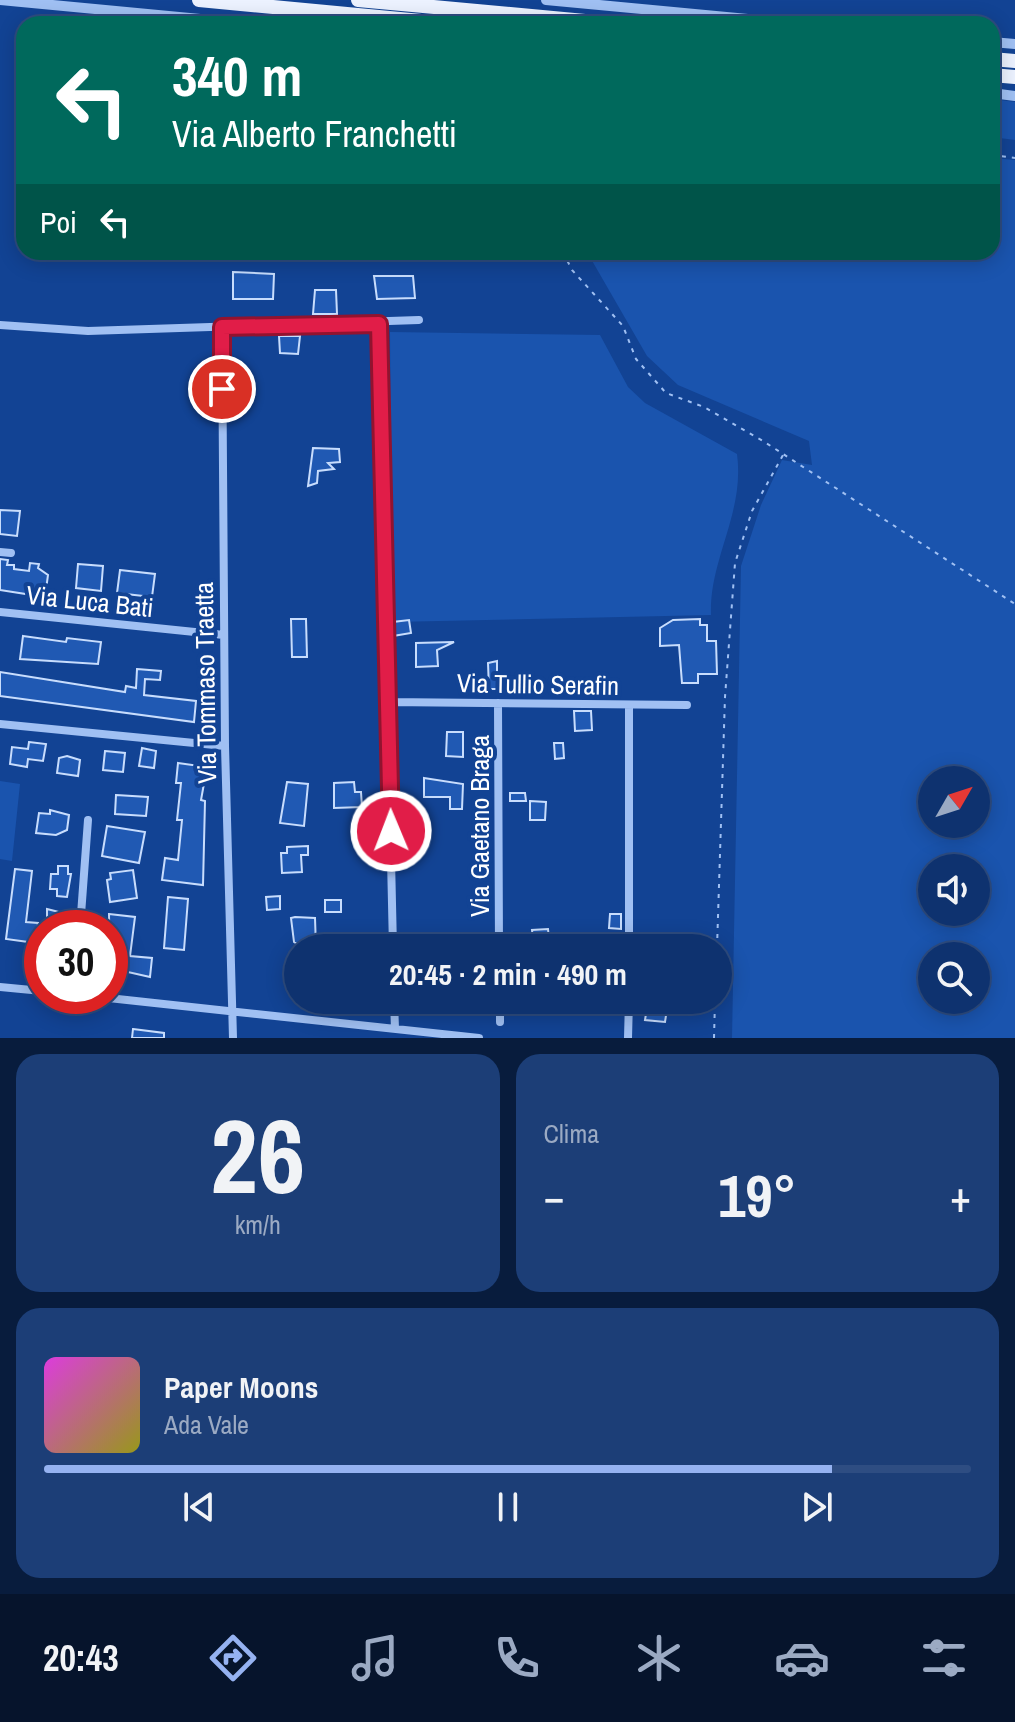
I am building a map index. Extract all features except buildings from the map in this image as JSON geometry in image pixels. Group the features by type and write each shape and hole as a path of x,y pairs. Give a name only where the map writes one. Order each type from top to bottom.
{"main road":[{"path":"199,0 368,16"},
{"path":"358,0 531,16"}],"street":[{"path":"0,0 169,16"},
{"path":"546,0 717,16"},
{"path":"0,325 88,331 379,324 419,320"},
{"path":"379,324 393,934"},
{"name":"Via Tommaso Traetta","path":"222,327 225,746 233,1038"},
{"path":"0,552 11,553"},
{"name":"Via Luca Bati","path":"0,612 224,635"},
{"name":"Via Tullio Serafin","path":"388,702 687,705"},
{"name":"Via Gaetano Braga","path":"498,703 499,934"},
{"path":"629,706 629,934"},
{"path":"0,724 225,746"},
{"path":"81,910 88,820"},
{"path":"0,987 24,989"},
{"path":"128,1000 479,1038"},
{"path":"394,1014 395,1029"},
{"path":"500,1014 500,1022"},
{"path":"628,1038 629,1014"}],"path":[{"path":"567,260 572,270 623,326 636,359 666,393 704,407 784,454 1015,604"},
{"path":"717,934 725,697 735,563 752,511 784,454"},
{"path":"714,1038 715,1014"}],"shaded area":[{"path":"1000,100 1015,102 1015,140 1000,138"},
{"path":"1000,159 1015,160 1015,1038 732,1038 741,566 761,505 782,460 812,465 809,441 678,385 647,356 592,260 1000,260"},
{"path":"390,332 600,335 628,387 645,403 737,454 736,496 715,575 711,615 392,622"},
{"path":"0,781 20,784 12,861 0,859"}],"route":[{"path":"222,389 222,327 379,324 391,831"}]}
